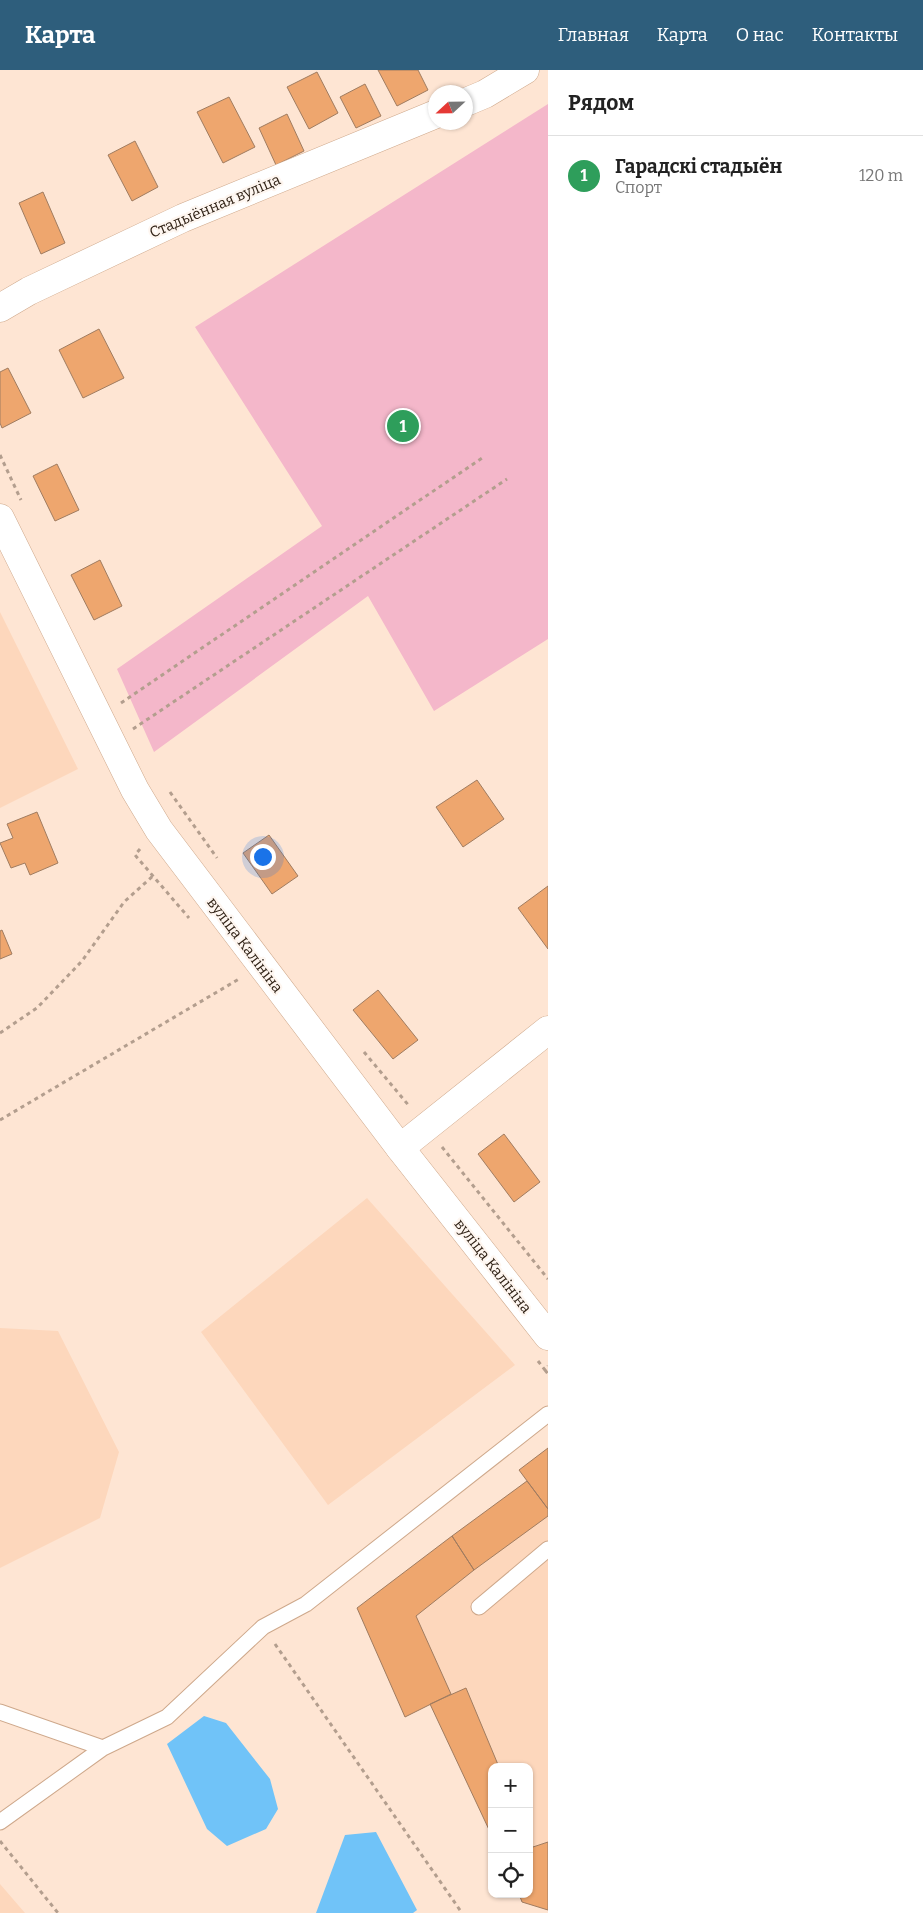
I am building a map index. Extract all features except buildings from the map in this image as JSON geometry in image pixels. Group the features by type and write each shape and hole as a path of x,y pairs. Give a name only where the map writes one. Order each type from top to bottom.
{"main road":[{"path":"473,99 525,70"},
{"name":"Стадыённая вуліца","path":"0,308 29,291 183,218 428,117"},
{"name":"вуліца Калініна","path":"0,518 135,790 159,830 400,1148 548,1336"},
{"path":"400,1148 548,1030"}],"lane":[{"path":"0,1822 103,1748 167,1717 263,1627 306,1604 548,1414"},
{"path":"479,1607 548,1549"},
{"path":"0,1712 103,1748"}],"path":[{"path":"0,455 25,509"},
{"path":"118,704 485,456"},
{"path":"128,721 133,730 507,479"},
{"path":"167,788 218,859"},
{"path":"0,1033 37,1008 82,961 124,902 178,855"},
{"path":"0,1120 240,978"},
{"path":"359,1046 548,1279"},
{"path":"545,1370 548,1374"},
{"path":"263,1627 462,1913"},
{"path":"0,1841 58,1913"}],"shaded area":[{"path":"548,104 548,639 434,711 368,596 154,752 117,669 322,526 195,327"},
{"path":"0,612 78,769 0,808"},
{"path":"367,1198 515,1365 328,1505 201,1332"},
{"path":"0,1328 58,1331 119,1452 100,1518 0,1568"},
{"path":"548,1448 548,1910 522,1902 520,1898 533,1898 533,1763 488,1763 488,1827 430,1704 405,1717 357,1608 526,1481 519,1470"},
{"path":"0,1884 25,1913 0,1913"}],"water":[{"path":"204,1716 226,1723 270,1779 278,1809 266,1829 227,1846 207,1829 167,1744"},
{"path":"376,1832 417,1910 413,1913 316,1913 345,1835"}],"place":[{"name":"Гарадскі стадыён","path":"403,426"}]}
